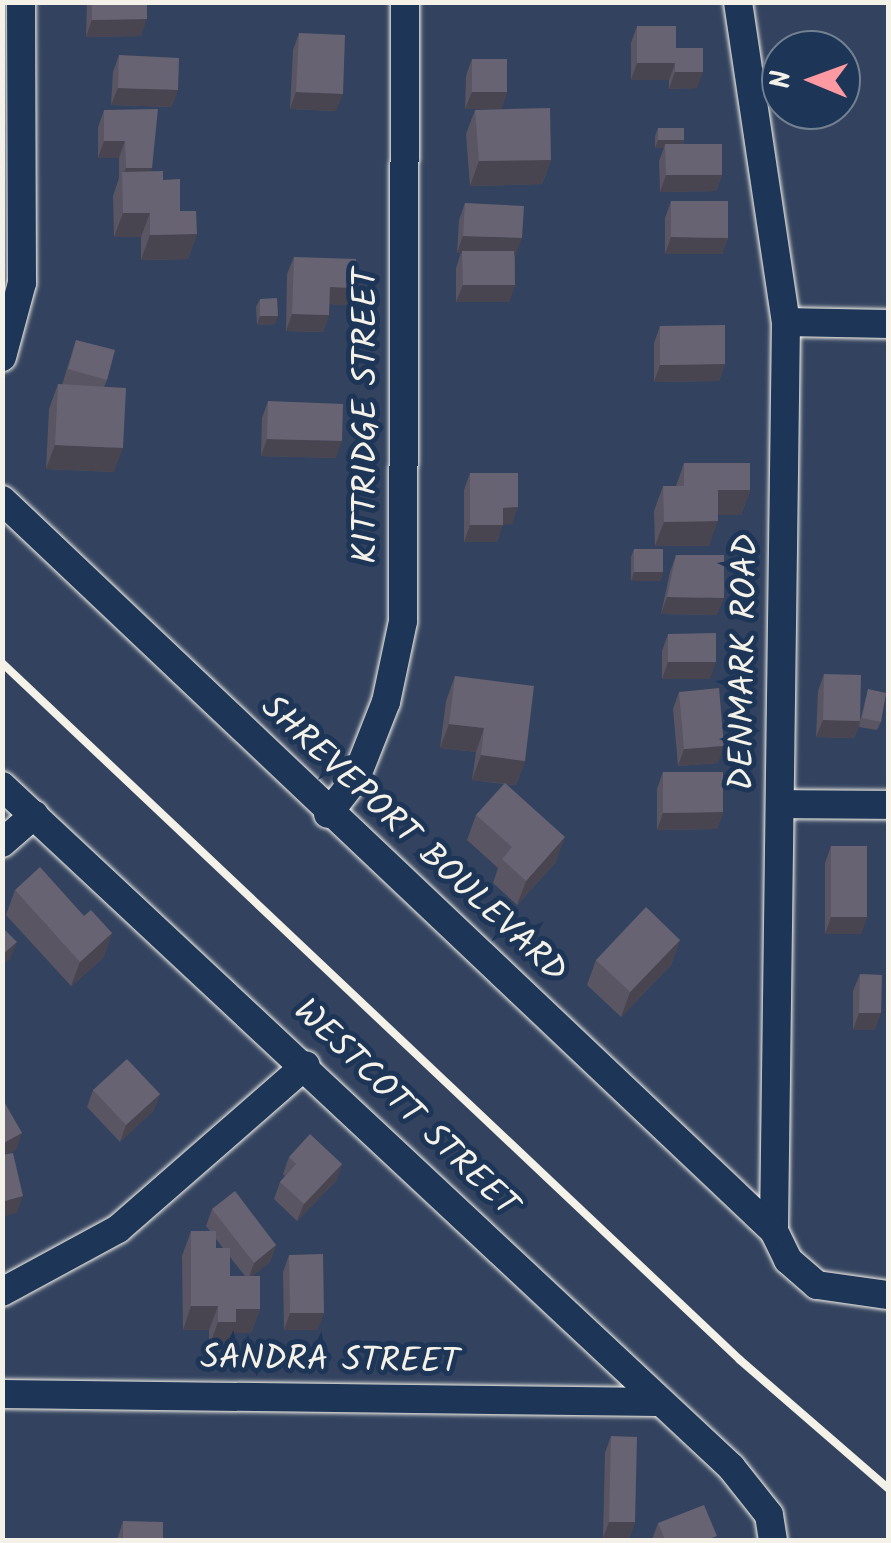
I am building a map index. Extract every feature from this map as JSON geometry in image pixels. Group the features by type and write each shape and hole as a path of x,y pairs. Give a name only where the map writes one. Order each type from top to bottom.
{"street":[{"path":"2,357 22,283 21,2"},
{"name":"KITTRIDGE STREET","path":"328,814 356,778 386,702 404,622 405,2"},
{"name":"DENMARK ROAD","path":"738,2 786,322 774,1231"},
{"path":"786,322 888,324"},
{"name":"SHREVEPORT BOULEVARD","path":"2,500 328,814 774,1231"},
{"name":"WESTCOTT STREET","path":"2,786 306,1065 750,1491 770,1515 774,1540"},
{"path":"782,804 888,806"},
{"path":"2,843 34,815"},
{"path":"2,1292 118,1229 306,1065"},
{"path":"774,1231 802,1272 817,1285 888,1295"},
{"name":"SANDRA STREET","path":"2,1394 658,1402"}],"building":[{"path":"92,2 147,2 147,19 92,20"},
{"path":"637,26 676,26 676,48 703,48 703,72 675,72 675,63 637,63"},
{"path":"299,33 345,35 343,94 296,92"},
{"path":"119,55 179,58 178,90 118,88"},
{"path":"472,59 507,59 507,92 472,92"},
{"path":"550,108 551,160 479,161 475,110"},
{"path":"158,109 152,168 126,168 125,141 104,141 104,110"},
{"path":"658,128 684,128 684,140 658,140"},
{"path":"665,144 722,144 722,175 666,175"},
{"path":"163,171 163,180 180,179 180,211 196,211 197,234 150,235 150,213 123,213 122,172"},
{"path":"671,201 728,201 728,238 671,237"},
{"path":"465,203 524,206 522,238 463,236"},
{"path":"462,251 514,251 515,285 463,285"},
{"path":"294,257 356,259 355,288 330,287 329,315 292,314"},
{"path":"277,298 278,316 260,316 260,299"},
{"path":"725,325 725,364 660,365 660,326"},
{"path":"76,340 115,350 107,380 68,369"},
{"path":"58,384 126,388 123,448 55,445"},
{"path":"268,401 343,404 342,441 267,439"},
{"path":"684,463 750,463 750,490 718,490 718,521 664,522 663,486 684,486"},
{"path":"470,473 518,473 518,507 503,508 503,525 470,525"},
{"path":"634,549 663,549 663,572 634,572"},
{"path":"676,555 724,555 724,598 667,597"},
{"path":"716,633 716,662 668,662 668,634"},
{"path":"824,674 861,675 860,721 823,720"},
{"path":"455,676 534,686 525,761 481,755 484,728 449,724"},
{"path":"719,688 724,746 684,749 679,692"},
{"path":"868,689 886,693 881,722 862,718"},
{"path":"663,772 723,772 723,812 663,813"},
{"path":"505,783 565,837 526,881 502,859 512,847 476,815"},
{"path":"831,846 867,846 867,917 831,917"},
{"path":"40,867 84,916 91,910 112,933 80,962 15,890"},
{"path":"646,907 680,940 630,992 596,960"},
{"path":"2,927 17,942 2,955"},
{"path":"860,974 882,975 881,1013 859,1013"},
{"path":"127,1059 160,1094 126,1125 93,1090"},
{"path":"2,1098 22,1133 2,1144"},
{"path":"310,1134 342,1164 304,1204 280,1182 296,1164 289,1157"},
{"path":"13,1153 23,1196 2,1202 2,1155"},
{"path":"235,1191 276,1245 254,1263 212,1209"},
{"path":"191,1231 216,1231 216,1248 230,1248 230,1276 260,1276 260,1309 236,1309 236,1322 218,1322 218,1306 191,1306"},
{"path":"323,1254 324,1313 290,1313 289,1255"},
{"path":"611,1436 637,1437 635,1522 609,1522"},
{"path":"704,1505 717,1536 706,1540 665,1540 658,1523"},
{"path":"123,1521 163,1522 163,1540 123,1540"}],"railway":[{"path":"2,663 740,1360 888,1488"}]}
